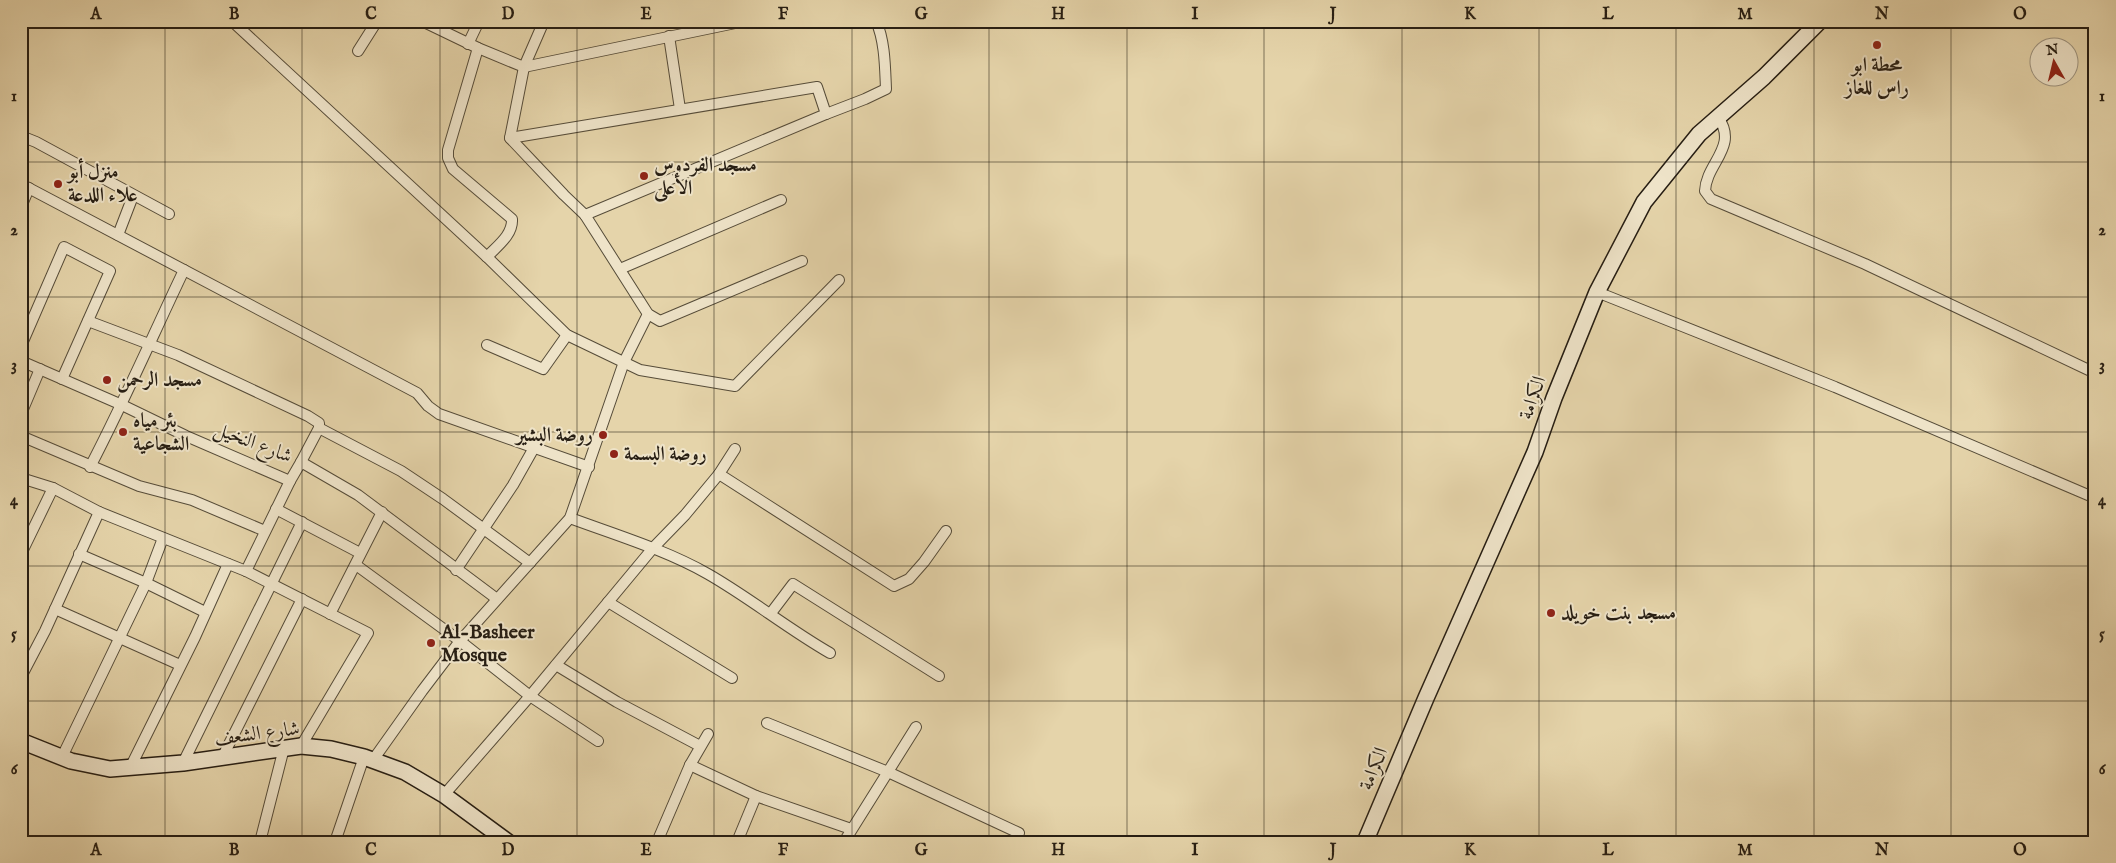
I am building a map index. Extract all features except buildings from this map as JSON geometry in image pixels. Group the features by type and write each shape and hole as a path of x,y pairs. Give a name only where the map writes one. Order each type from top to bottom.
{"main road":[{"name":"الكرامة","path":"1365,842 1426,698 1535,452 1554,398 1597,292 1644,202 1699,134 1764,78 1820,21"},
{"name":"شارع الشعف","path":"21,741 71,761 110,769 183,763 301,746 331,749 405,772 444,795 508,842"}],"street":[{"path":"232,21 487,257 567,335 640,370 735,386 839,280"},
{"path":"358,50 377,21"},
{"path":"422,21 473,46 524,67 745,21"},
{"path":"479,21 448,150 448,158 453,169 512,219 512,226 508,235 487,257"},
{"path":"510,138 524,67 544,21"},
{"path":"585,215 886,89 884,65 876,21"},
{"path":"669,36 680,109"},
{"path":"510,138 817,87 826,114"},
{"path":"1718,117 1726,132 1722,150 1705,180 1705,191 1711,199 1866,264 2095,373"},
{"path":"21,136 36,142 168,214"},
{"path":"510,138 585,215 648,314 660,321 802,261"},
{"path":"21,207 25,186 417,393 428,406 439,414 535,446 588,467"},
{"path":"118,235 133,196"},
{"path":"620,269 781,200"},
{"path":"21,346 64,247 110,271 62,379"},
{"path":"90,467 122,405 184,270"},
{"path":"1597,292 1836,387 2095,498"},
{"path":"335,842 368,759 460,641 570,518 624,362 648,314"},
{"path":"88,321 149,343 308,416 318,423 318,428 301,462"},
{"path":"487,345 544,369 567,335"},
{"name":"شارع النخيل","path":"21,362 122,405 186,436 290,481 301,462 358,495 497,599"},
{"path":"21,414 40,369"},
{"path":"318,428 402,471 530,563"},
{"path":"21,436 90,467 139,486 192,500 266,531"},
{"path":"456,570 484,530 535,446"},
{"path":"444,795 530,696 653,548 685,515 719,474 735,449"},
{"path":"719,474 894,586 909,579 924,562 946,531"},
{"path":"21,478 53,488 99,512 246,571 368,633 301,746"},
{"path":"246,571 290,481"},
{"path":"21,554 53,488"},
{"path":"276,509 360,553"},
{"path":"21,677 55,609 99,512"},
{"path":"330,614 382,512"},
{"path":"570,518 653,548 707,573 771,613 804,638 830,653"},
{"path":"183,763 302,522"},
{"path":"62,757 146,583 163,538"},
{"path":"80,554 205,612"},
{"path":"130,768 228,564"},
{"path":"356,565 460,641 530,696 598,741"},
{"path":"771,613 793,584 939,676"},
{"path":"222,758 302,599"},
{"path":"608,602 732,678"},
{"path":"55,609 180,666"},
{"path":"556,665 617,702 700,746"},
{"path":"767,723 888,772 1019,833"},
{"path":"844,842 916,727"},
{"path":"657,842 690,765 708,734"},
{"path":"260,842 284,748"},
{"path":"690,765 756,796 851,829"},
{"path":"737,842 756,796"}],"place":[{"name":"محطة ابو راس للغاز","path":"1877,45"},
{"name":"مسجد الفردوس الأعلى","path":"644,176"},
{"name":"منزل أبو علاء اللدعة","path":"58,184"},
{"name":"مسجد الرحمن","path":"107,380"},
{"name":"بئر مياه الشجاعية","path":"123,432"},
{"name":"روضة البشير","path":"603,435"},
{"name":"روضة البسمة","path":"614,454"},
{"name":"مسجد بنت خويلد","path":"1551,613"},
{"name":"Al-Basheer Mosque","path":"431,643"}]}
